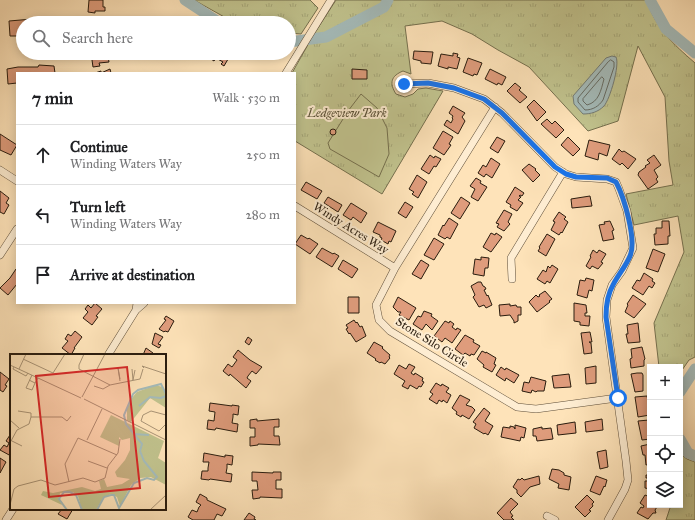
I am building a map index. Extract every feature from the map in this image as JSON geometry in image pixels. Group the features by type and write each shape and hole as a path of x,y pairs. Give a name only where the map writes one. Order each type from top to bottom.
{"street":[{"path":"296,56 331,0"},
{"path":"287,72 294,60"},
{"path":"404,84 428,83 454,88 484,99 502,113 555,167 576,177 607,178 616,182 619,188 627,211 633,248 622,271 612,285 607,300 606,317 628,480 625,489 608,520"},
{"name":"Stone Silo Circle","path":"495,107 395,268 376,305 378,320 390,331 517,407 536,409 618,398"},
{"path":"0,170 16,180"},
{"path":"512,279 511,258 563,172"},
{"name":"Windy Acres Way","path":"296,207 395,268"},
{"path":"0,255 16,231"},
{"path":"109,354 137,306"},
{"path":"6,520 12,510"},
{"path":"547,516 555,520"}],"green space":[{"path":"194,0 310,0 318,8 301,34 296,34 296,16 223,16"},
{"name":"Ledgeview Park","path":"336,0 646,0 655,19 666,35 695,63 695,357 689,360 683,369 683,364 659,364 654,323 684,252 678,216 634,225 626,194 673,185 669,161 665,97 638,46 618,121 588,131 529,67 472,34 442,21 405,26 411,74 403,71 396,75 392,80 392,86 396,94 405,97 413,94 418,89 426,88 443,91 382,194 296,142 296,72 293,72 314,34"},
{"path":"361,94 377,108 387,128 389,154 379,177 330,149 328,143 348,111"},
{"path":"683,456 695,462 695,520 666,520 670,508 683,508"}],"water":[{"path":"612,56 616,57 617,67 609,97 602,108 592,113 583,114 574,104 573,96 606,58"}],"building":[{"path":"89,0 103,0 103,7 105,7 105,11 95,11 95,13 88,12"},
{"path":"16,20 16,36 10,36 9,21"},
{"path":"414,51 433,52 431,64 421,63 421,61 413,59"},
{"path":"453,53 458,54 457,57 460,58 457,69 448,67 448,69 438,66 441,54 453,56"},
{"path":"468,58 482,63 477,75 474,74 473,76 463,72"},
{"path":"92,60 109,60 109,62 99,63 100,66 93,67"},
{"path":"220,60 228,60 224,66 221,64 223,62"},
{"path":"39,65 54,66 55,72 16,72 16,83 8,84 7,69 18,67 38,67"},
{"path":"110,69 111,72 103,72"},
{"path":"352,69 367,70 367,79 352,79"},
{"path":"490,69 506,77 502,85 498,83 497,85 485,79"},
{"path":"515,83 521,88 519,90 527,97 520,103 507,91"},
{"path":"534,100 546,112 537,121 527,107"},
{"path":"453,106 465,113 462,117 465,121 458,134 444,125 447,120 451,123 453,119 453,116 449,113"},
{"path":"547,119 552,124 555,121 564,130 556,138 541,124"},
{"path":"333,129 336,132 333,135 330,132"},
{"path":"443,131 453,137 449,144 451,145 444,155 433,148"},
{"path":"0,134 16,144 11,155 0,150"},
{"path":"497,137 505,141 498,153 490,148"},
{"path":"568,137 580,149 573,156 561,145"},
{"path":"589,140 610,145 607,156 599,153 598,160 585,156"},
{"path":"619,149 636,159 628,169 622,163 620,165 612,159"},
{"path":"430,155 434,158 435,156 441,159 429,174 421,169"},
{"path":"654,155 661,165 654,170 658,177 656,179 658,182 648,189 638,175 639,172 646,167 645,166 650,163 647,160"},
{"path":"491,158 500,164 492,178 486,174 484,177 478,173 483,165 486,167"},
{"path":"529,164 536,169 535,170 540,175 533,182 522,170"},
{"path":"417,175 427,182 418,198 412,194 414,192 409,189"},
{"path":"476,178 481,181 480,183 487,187 478,201 471,197 475,189 470,186"},
{"path":"306,182 322,191 317,199 301,190"},
{"path":"515,187 524,193 522,196 519,196 521,197 518,200 523,203 517,211 510,207 511,205 506,202"},
{"path":"0,191 9,198 6,203 9,205 4,214 0,212"},
{"path":"590,196 592,206 572,208 571,199"},
{"path":"328,197 342,205 338,212 324,203"},
{"path":"461,197 470,203 460,219 451,213"},
{"path":"405,202 413,207 406,218 398,213"},
{"path":"351,203 367,213 361,223 353,217 351,220 343,215"},
{"path":"504,210 512,214 508,222 510,224 504,231 497,227 499,224 496,223"},
{"path":"559,212 566,217 564,219 568,222 562,233 561,232 559,235 551,230 555,222 553,221"},
{"path":"449,218 458,224 450,239 447,237 445,239 438,235 443,225 444,226"},
{"path":"610,221 614,230 612,231 614,239 603,241 599,225"},
{"path":"662,221 669,221 670,236 668,236 668,244 655,245 654,234 656,234 656,228 662,228"},
{"path":"378,222 396,231 391,242 389,241 388,244 381,240 382,238 380,235 373,232"},
{"path":"491,233 495,235 496,233 502,237 491,252 483,247"},
{"path":"547,234 555,239 546,256 538,251"},
{"path":"301,235 318,244 310,254 296,245"},
{"path":"434,238 444,244 434,260 424,255"},
{"path":"322,248 339,256 332,267 316,257"},
{"path":"653,249 665,254 658,272 646,268"},
{"path":"593,250 597,253 599,250 606,254 601,262 603,263 598,269 592,266 590,269 586,266"},
{"path":"481,257 489,258 488,268 485,268 484,276 473,274 475,259 481,260"},
{"path":"343,260 358,269 352,278 338,269"},
{"path":"421,260 429,265 421,279 412,274"},
{"path":"552,265 558,269 550,283 547,281 545,284 537,279 543,270 546,272 548,266 550,268"},
{"path":"16,269 16,285 8,295 0,288 10,278"},
{"path":"644,273 653,279 652,281 655,283 652,288 649,286 643,295 632,288 637,280 640,281"},
{"path":"586,278 594,280 592,291 589,290 587,298 577,295 580,280 585,281"},
{"path":"481,282 485,287 486,289 484,290 492,305 486,308 484,305 479,307 473,297 475,295 471,286"},
{"path":"545,291 552,299 537,312 529,302 536,295 538,297"},
{"path":"633,295 646,304 634,318 625,312 628,305 627,304"},
{"path":"348,297 359,297 359,313 348,313"},
{"path":"398,297 416,308 409,320 399,315 401,312 398,312 393,307"},
{"path":"574,303 586,305 587,313 585,313 585,316 590,316 589,326 580,325 580,322 574,321"},
{"path":"94,304 96,304 102,309 96,316 98,317 92,325 83,318 88,312 85,309 88,305 91,308"},
{"path":"510,304 510,306 516,305 517,307 521,307 521,315 518,315 518,321 514,323 510,315 500,316 499,305"},
{"path":"424,311 432,314 431,316 438,321 432,330 426,324 422,330 413,324 418,316 421,317"},
{"path":"166,316 174,321 168,332 164,332 159,329 166,320 164,319"},
{"path":"354,320 360,327 362,326 366,336 356,342 346,329 348,328 346,325"},
{"path":"445,321 449,323 450,321 454,324 452,327 456,330 457,328 461,330 452,343 445,338 442,342 434,336"},
{"path":"638,323 640,342 628,343 626,334 628,334 627,325"},
{"path":"75,331 82,337 72,354 70,354 62,348 68,341 65,339 68,334 71,336"},
{"path":"590,332 592,342 589,342 591,343 592,353 584,354 581,333"},
{"path":"155,333 163,337 158,344 161,345 159,348 152,344"},
{"path":"465,335 474,340 473,342 480,346 474,355 471,354 470,356 465,353 463,355 455,349"},
{"path":"248,337 252,340 249,345 245,342"},
{"path":"374,342 383,347 382,348 390,355 390,358 385,364 375,360 376,359 367,353"},
{"path":"642,347 645,359 644,366 631,368 631,349"},
{"path":"146,348 153,353 152,354 143,354"},
{"path":"238,350 250,360 262,367 256,374 252,371 248,376 247,378 251,381 246,388 230,374 229,376 223,371 228,364 232,367 237,360 233,357"},
{"path":"482,351 496,358 494,364 496,365 492,372 483,367 484,365 477,359"},
{"path":"409,364 415,367 411,373 414,375 415,373 423,378 422,381 424,382 421,387 419,386 417,389 410,385 408,389 402,386 405,381 394,374 399,365 406,369"},
{"path":"596,366 596,383 586,384 585,368"},
{"path":"501,367 519,375 514,383 506,378 505,381 496,375"},
{"path":"0,372 9,379 3,392 0,390"},
{"path":"642,373 643,375 643,391 635,392 631,374"},
{"path":"569,374 571,387 554,388 552,376"},
{"path":"531,377 546,381 544,391 536,392 532,390 531,393 522,391 524,382 529,383"},
{"path":"436,383 441,386 442,384 449,388 446,392 451,395 447,403 443,400 442,402 439,400 437,404 429,399 433,394 430,392"},
{"path":"460,395 470,400 466,405 475,410 469,419 462,415 461,417 456,414 457,412 452,408"},
{"path":"647,396 647,416 638,417 635,397"},
{"path":"210,403 239,406 238,415 233,414 232,423 238,424 237,432 216,428 215,430 207,429 208,420 214,421 215,412 209,411"},
{"path":"484,408 490,413 485,421 493,426 488,435 474,428 476,424 473,422"},
{"path":"257,419 257,421 279,419 279,427 274,427 274,436 279,436 280,445 258,444 250,446 250,437 255,437 255,428 250,428 250,420"},
{"path":"602,419 603,430 586,432 585,422"},
{"path":"647,420 647,439 642,440 638,421"},
{"path":"575,422 576,433 558,435 557,425"},
{"path":"515,425 526,428 524,438 521,437 520,441 501,437 503,427 510,428 510,426 514,427 515,429"},
{"path":"542,427 542,429 551,428 553,439 537,441 536,436 533,436 533,429"},
{"path":"10,435 10,455 0,450 4,445 7,447 9,443 6,441"},
{"path":"647,445 647,465 645,455 643,455 641,446"},
{"path":"606,450 608,467 600,469 597,452"},
{"path":"204,453 225,457 225,455 233,456 232,465 227,464 226,473 232,474 231,482 201,479 202,471 208,471 209,462 203,462"},
{"path":"0,458 6,462 0,473"},
{"path":"552,469 559,470 564,473 564,475 571,477 569,490 558,488 559,484 549,479"},
{"path":"252,472 281,472 281,480 276,480 276,489 282,489 282,498 260,497 253,499 252,490 258,490 257,481 252,481"},
{"path":"539,476 540,484 530,487 521,497 517,493 517,490 513,487 518,479 520,480 522,478 524,480"},
{"path":"596,476 607,480 600,495 590,491"},
{"path":"645,481 647,481 647,488 645,488"},
{"path":"200,494 207,498 207,500 226,509 222,516 217,514 214,520 193,520 188,517 192,510 197,512 201,505 196,502"},
{"path":"587,495 594,502 592,504 593,506 589,510 591,511 585,517 575,507"},
{"path":"645,495 647,496 647,508 656,508 656,513 653,513 648,519 637,513 641,507 643,508 644,506 640,503"},
{"path":"511,498 518,504 510,512 513,516 511,517 514,520 504,520 497,513"},
{"path":"61,510 72,510 67,519 58,514"},
{"path":"249,513 255,517 254,519 256,520 244,520"}],"waterway":[{"path":"185,0 209,16"},
{"path":"384,0 384,7"},
{"path":"296,41 326,37 384,7 388,0"},
{"path":"650,0 666,29 695,53"},
{"path":"683,387 695,369"},
{"path":"683,444 688,453 695,456"}],"route":[{"path":"404,84 428,83 454,88 484,99 502,113 555,167 566,174 576,177 607,178 616,182 627,211 633,248 622,271 612,285 606,308 618,398"}]}
